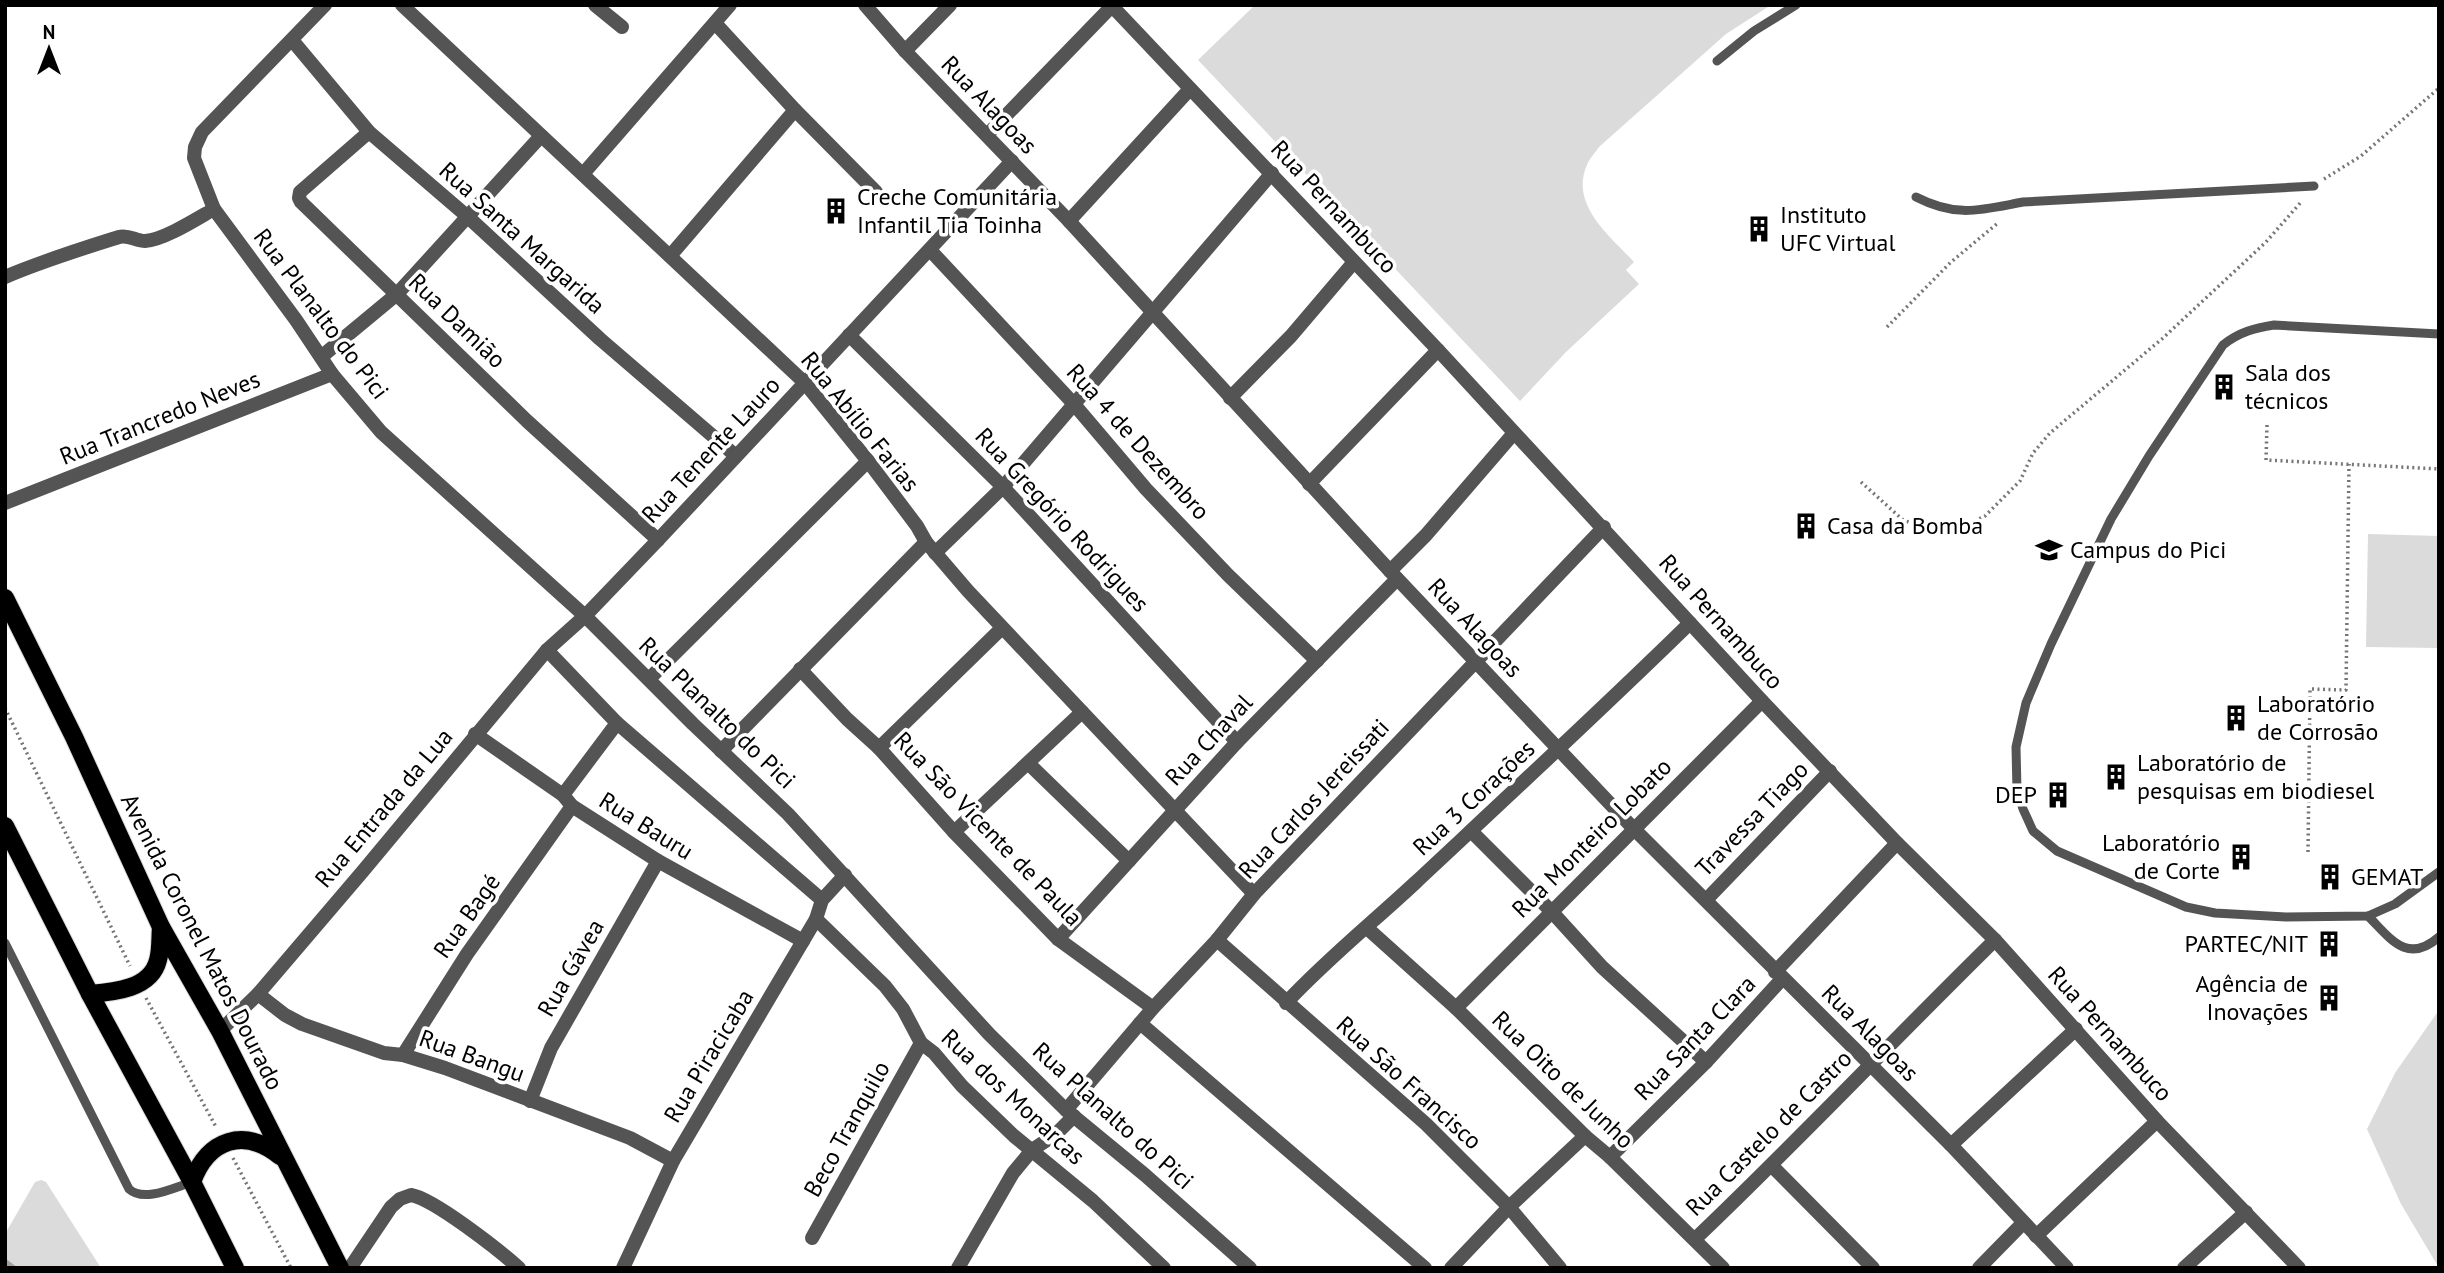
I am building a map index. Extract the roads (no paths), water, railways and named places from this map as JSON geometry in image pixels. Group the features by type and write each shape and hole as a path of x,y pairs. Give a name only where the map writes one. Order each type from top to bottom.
{"main road":[{"name":"Avenida Coronel Matos Dourado","path":"5,598 74,737 162,927 220,1031 340,1268"},
{"path":"5,826 90,994 192,1182 235,1268"},
{"path":"90,994 139,984 154,972 162,927"},
{"path":"192,1182 198,1166 209,1152 224,1143 245,1139 266,1145 283,1158"}],"street":[{"path":"292,40 325,5"},
{"name":"Rua Abílio Farias","path":"402,5 805,383 868,461 931,548 1002,628 1254,894"},
{"path":"595,5 622,27"},
{"path":"583,174 730,5"},
{"name":"Rua Alagoas","path":"864,5 1633,828 1951,1145 2067,1268"},
{"path":"905,51 950,5"},
{"path":"987,135 1111,6"},
{"name":"Rua Pernambuco","path":"1111,6 1272,173 1604,527 1762,701 1898,844 1995,940 2157,1121 2299,1268"},
{"path":"715,23 876,192"},
{"name":"Rua Santa Margarida","path":"292,40 369,132 468,217 600,340 736,456"},
{"name":"Rua Planalto do Pici","path":"292,40 202,132 194,158 214,209 331,374 381,432 585,615 788,814 989,1034 1070,1113 1250,1268"},
{"path":"1069,222 1189,89"},
{"path":"670,256 795,110"},
{"name":"Rua Damião","path":"369,132 300,192 299,198 527,421 658,541"},
{"path":"321,357 397,294 541,136"},
{"name":"Rua Tenente Lauro","path":"585,615 658,541 1012,161"},
{"path":"721,751 800,669 931,548 1003,487 1272,173"},
{"path":"5,277 37,263 121,236 146,241 181,229 214,209"},
{"name":"Rua 4 de Dezembro","path":"930,250 1073,403 1146,489 1228,575 1317,661"},
{"path":"1230,398 1291,336 1354,262"},
{"name":"Rua Gregório Rodrigues","path":"849,335 1003,487 1237,742"},
{"path":"1310,484 1438,350"},
{"name":"Rua Trancredo Neves","path":"5,503 331,374"},
{"name":"Rua Chaval","path":"1058,939 1237,742 1317,661 1514,433"},
{"path":"649,679 868,461"},
{"name":"Rua Carlos Jereissati","path":"958,1268 1013,1173 1032,1150 1056,1134 1153,1008 1217,940 1254,894 1604,527"},
{"name":"Rua Entrada da Lua","path":"220,1031 258,994 547,650 585,615"},
{"name":"Rua 3 Corações","path":"1286,1003 1314,973 1367,928 1559,750 1690,622"},
{"path":"879,748 1002,628"},
{"path":"547,650 617,723 822,900"},
{"name":"Rua São Vicente de Paula","path":"800,669 847,719 879,748 954,832 1058,939 1153,1008"},
{"name":"Rua Monteiro Lobato","path":"1456,1008 1762,701"},
{"path":"954,832 1082,712"},
{"name":"Rua Bagé","path":"403,1055 617,723"},
{"name":"Rua Bauru","path":"475,734 567,801 658,861 803,941"},
{"path":"1029,764 1129,861"},
{"name":"Travessa Tiago","path":"1707,899 1830,771"},
{"path":"1471,831 1552,912 1602,967 1706,1062"},
{"name":"Rua Santa Clara","path":"1610,1157 1706,1062 1779,975 1898,844"},
{"name":"Rua Gávea","path":"530,1101 551,1048 658,861"},
{"name":"Rua Piracicaba","path":"623,1268 673,1161 816,919 822,900 845,874"},
{"name":"Rua dos Monarcas","path":"816,919 885,986 903,1009 921,1043 934,1053 969,1093 1014,1136 1093,1200 1164,1268"},
{"name":"Rua Oito de Junho","path":"1367,928 1456,1008 1723,1268"},
{"name":"Rua São Francisco","path":"1217,940 1426,1124 1509,1207 1560,1268"},
{"name":"Rua Castelo de Castro","path":"1695,1239 1772,1166 1995,940"},
{"name":"Rua Bangu","path":"258,994 285,1015 302,1024 384,1053 403,1055 445,1068 630,1138 673,1161"},
{"path":"1140,1023 1425,1268"},
{"path":"1951,1145 2076,1029"},
{"name":"Beco Tranquilo","path":"812,1238 921,1043"},
{"path":"2036,1236 2157,1121"},
{"path":"1451,1268 1509,1207 1585,1136"},
{"path":"1772,1166 1873,1268"},
{"path":"350,1268 391,1207 400,1199 411,1195 429,1202 519,1268"},
{"path":"2185,1268 2246,1212"},
{"path":"1979,1268 2023,1223"}],"lane":[{"path":"1717,61 1754,31 1796,5"},
{"path":"1916,197 1936,208 1977,210 2023,202 2314,186"},
{"path":"2439,334 2274,326 2256,328 2235,336 2223,345 2149,456 2111,519 2031,691 2016,747 2017,790 2034,831 2057,851 2186,907 2216,913 2249,915 2368,916 2395,904 2439,872"},
{"path":"2368,916 2400,948 2414,949 2430,945 2439,937"},
{"path":"5,943 129,1189 135,1194 147,1195 192,1182"}],"waterway":[{"path":"5,1262 13,1268"}],"place":[{"name":"Creche Comunitária Infantil Tia Toinha","path":"836,211"},
{"name":"Instituto UFC Virtual","path":"1759,229"},
{"name":"Sala dos técnicos","path":"2224,387"},
{"name":"Casa da Bomba","path":"1806,526"},
{"name":"Campus do Pici","path":"2049,550"},
{"name":"Laboratório de Corrosão","path":"2236,718"},
{"name":"Laboratório de pesquisas em biodiesel","path":"2116,777"},
{"name":"DEP","path":"2058,795"},
{"name":"Laboratório de Corte","path":"2241,857"},
{"name":"GEMAT","path":"2330,877"},
{"name":"PARTEC/NIT","path":"2329,944"},
{"name":"Agência de Inovações","path":"2329,998"}]}
